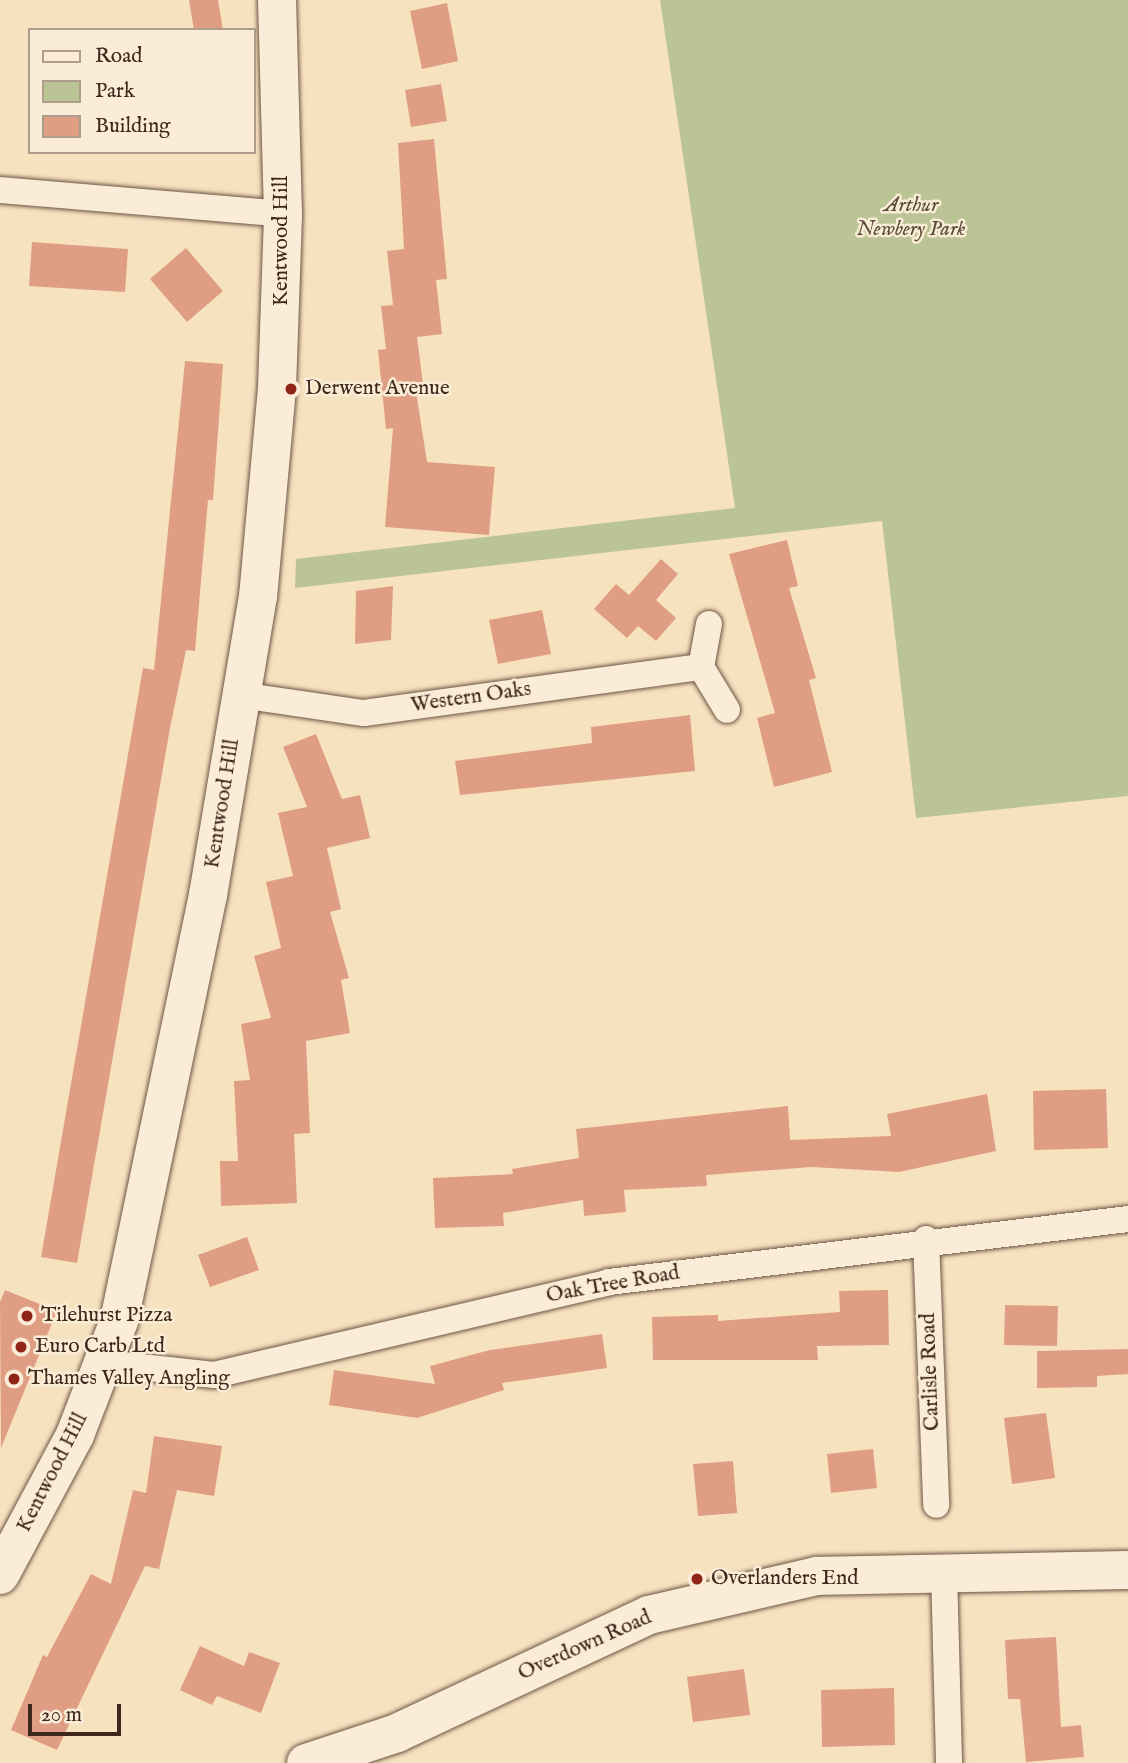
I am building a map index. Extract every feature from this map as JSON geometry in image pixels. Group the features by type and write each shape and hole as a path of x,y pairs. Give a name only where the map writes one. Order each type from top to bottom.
{"street":[{"name":"Kentwood Hill","path":"0,1575 75,1435 104,1363 133,1271 173,1087 258,597 277,388 283,214 277,0"},
{"path":"0,190 283,214"},
{"path":"709,624 701,667 727,710"},
{"name":"Western Oaks","path":"240,695 364,713 701,667"},
{"name":"Oak Tree Road","path":"104,1363 214,1376 609,1282 926,1239 1128,1219"},
{"name":"Carlisle Road","path":"926,1239 936,1505"},
{"path":"944,1570 949,1763"},
{"name":"Overdown Road","path":"306,1763 397,1733 649,1615 817,1576 944,1570 1128,1570"}],"green space":[{"name":"Arthur Newbery Park","path":"660,0 1128,0 1128,796 916,818 882,521 295,588 296,559 735,508"}],"building":[{"path":"189,0 218,0 223,28 194,28"},
{"path":"447,3 458,61 422,69 410,11"},
{"path":"441,84 447,121 411,127 405,90"},
{"path":"434,139 447,279 436,280 442,334 417,337 423,384 415,385 427,462 495,467 489,535 385,527 393,428 386,429 378,350 386,349 381,306 393,305 387,251 404,249 398,143"},
{"path":"32,242 128,249 125,292 29,286"},
{"path":"186,248 223,291 187,322 150,279"},
{"path":"185,361 223,364 213,500 208,500 195,651 186,650 170,728 77,1263 41,1257 143,668 154,670"},
{"path":"787,540 798,586 789,588 816,678 809,680 832,772 774,787 757,718 775,713 729,554"},
{"path":"661,559 678,574 656,600 676,618 656,641 638,626 627,638 594,609 616,584 629,595"},
{"path":"393,586 391,640 355,644 356,591"},
{"path":"542,610 551,654 498,664 489,620"},
{"path":"690,715 695,771 460,795 455,761 592,743 591,727"},
{"path":"316,734 342,799 360,795 370,838 327,848 341,909 330,912 349,978 341,980 350,1033 306,1041 310,1133 294,1134 297,1203 221,1206 220,1161 238,1161 234,1081 250,1080 241,1024 271,1018 254,956 281,948 266,882 293,876 278,813 307,807 283,747"},
{"path":"1106,1089 1108,1148 1034,1150 1033,1091"},
{"path":"987,1094 996,1151 899,1172 812,1167 706,1175 707,1186 624,1190 626,1212 584,1216 583,1200 503,1213 504,1226 435,1228 433,1178 513,1174 512,1169 579,1158 576,1129 788,1106 790,1140 891,1136 887,1114"},
{"path":"247,1237 259,1270 210,1287 198,1255"},
{"path":"5,1290 57,1311 1,1448 0,1302"},
{"path":"888,1290 889,1345 817,1346 818,1360 653,1360 652,1317 718,1315 718,1321 840,1312 839,1291"},
{"path":"1005,1305 1058,1306 1057,1346 1004,1345"},
{"path":"602,1334 607,1368 502,1383 504,1390 417,1418 329,1405 334,1370 435,1384 430,1366 490,1350"},
{"path":"1128,1349 1128,1374 1097,1376 1097,1387 1037,1388 1037,1351"},
{"path":"1046,1413 1055,1478 1012,1484 1004,1418"},
{"path":"154,1436 222,1446 214,1496 177,1490 159,1569 145,1566 57,1750 11,1730 43,1655 47,1657 91,1574 111,1584 133,1490 146,1493"},
{"path":"873,1449 877,1488 831,1493 827,1454"},
{"path":"733,1461 737,1513 698,1516 693,1464"},
{"path":"1056,1637 1061,1727 1081,1725 1084,1757 1026,1762 1020,1699 1008,1699 1005,1640"},
{"path":"200,1646 244,1666 249,1652 280,1663 261,1713 217,1696 212,1705 180,1690"},
{"path":"744,1669 750,1715 693,1722 687,1677"},
{"path":"894,1688 895,1745 822,1747 821,1690"}],"place":[{"name":"Derwent Avenue","path":"291,389"},
{"name":"Tilehurst Pizza","path":"27,1316"},
{"name":"Euro Carb Ltd","path":"21,1347"},
{"name":"Thames Valley Angling","path":"14,1379"},
{"name":"Overlanders End","path":"697,1579"}]}
